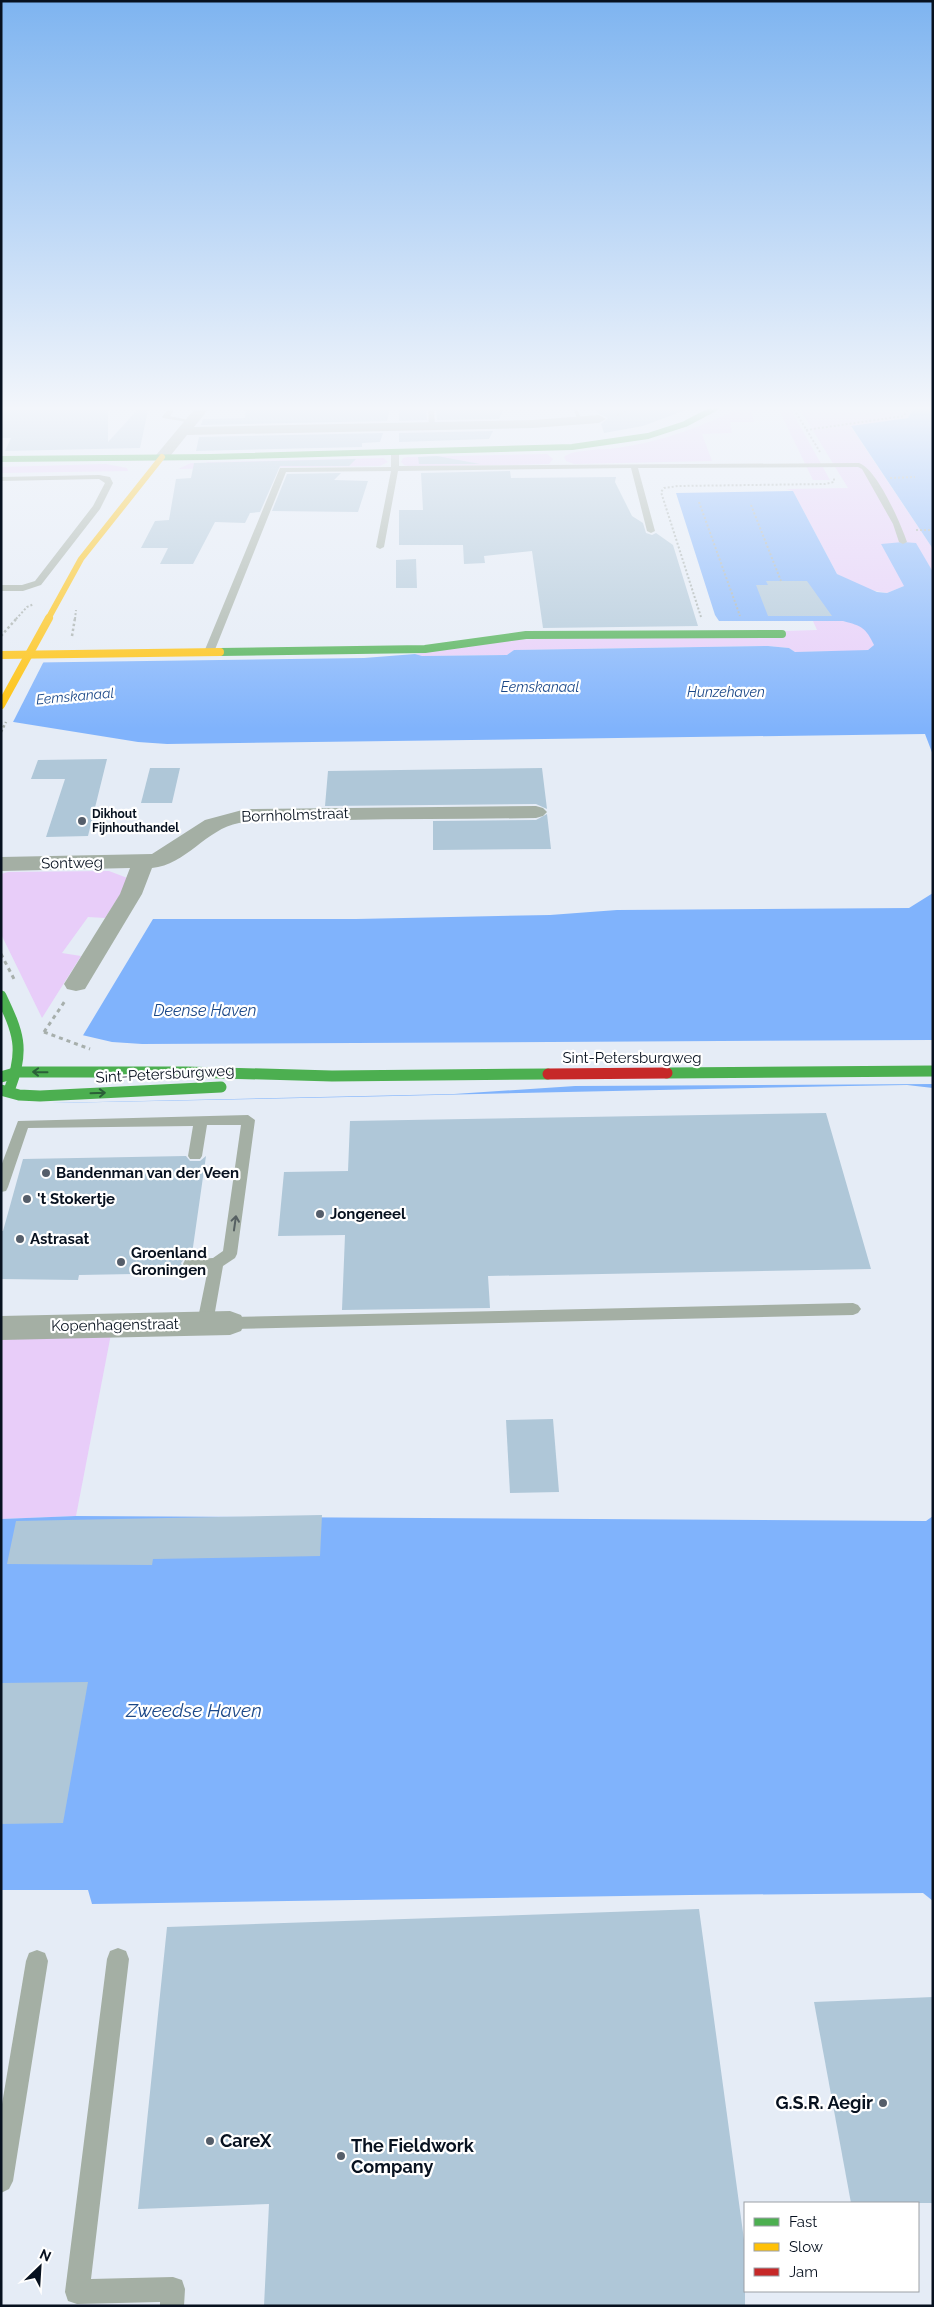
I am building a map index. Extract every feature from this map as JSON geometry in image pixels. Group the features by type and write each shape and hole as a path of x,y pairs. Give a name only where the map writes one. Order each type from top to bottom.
{"street":[{"path":"1,705 81,559 115,514"},
{"path":"1,655 425,649 526,635 782,634"},
{"name":"Bornholmstraat","path":"143,862 155,861 168,856 206,829 233,817 273,814 536,812"},
{"path":"76,984 131,894 143,862"},
{"name":"Sontweg","path":"1,864 143,862"},
{"path":"1,996 20,1039 22,1056 18,1072 3,1095"},
{"name":"Sint-Petersburgweg","path":"1,1077 18,1072 186,1072 332,1076 933,1071"},
{"name":"Sint-Petersburgweg","path":"3,1095 182,1091 332,1076"},
{"name":"Kopenhagenstraat","path":"1,1328 218,1323"}],"lane":[{"path":"1,588 23,588 38,583 93,514"},
{"path":"209,652 265,514"},
{"path":"380,547 386,514"},
{"path":"646,514 651,531"},
{"path":"892,514 898,524 903,542"},
{"path":"1,1187 23,1124 248,1120 230,1254 216,1264 190,1264"},
{"path":"195,1156 202,1121"},
{"path":"216,1264 218,1323 853,1309"},
{"path":"118,1960 77,2292 173,2289 172,2306"},
{"path":"1,2181 38,1961"}],"path":[{"path":"668,514 706,634"},
{"path":"703,514 738,616 748,616"},
{"path":"754,514 781,581"},
{"path":"915,530 933,530"},
{"path":"1,636 27,607 36,603"},
{"path":"67,654 77,607"},
{"path":"76,984 44,1032 78,1046"}],"shaded area":[{"path":"805,514 909,514 933,549 933,572 928,564 904,586 887,593 870,590 837,574"},
{"path":"813,621 841,621 855,624 867,631 874,645 868,650 856,651 795,652 789,648 768,646 514,650 507,655 422,656 415,654 506,640 817,630"},
{"path":"109,871 130,879 105,918 88,917 62,953 81,956 42,1018 1,934 1,874 8,872"},
{"path":"111,1334 76,1516 1,1519 1,1336"}],"water":[{"name":"Hunzehaven","path":"683,514 805,514 837,574 877,592 887,593 904,586 881,544 916,543 933,572 933,755 925,734 167,744 138,742 1,720 1,663 364,658 415,654 422,656 507,655 514,650 768,646 789,648 795,652 868,650 874,645 863,628 843,621 719,621 715,615"},
{"path":"909,514 933,514 933,549"},
{"name":"Deense Haven","path":"933,893 933,1088 907,1085 53,1103 84,1038 82,1037 153,919 356,919 550,915 617,910 909,908"},
{"name":"Zweedse Haven","path":"76,1516 926,1521 933,1516 933,1901 923,1893 92,1904 88,1890 1,1890 1,1519"}],"pier":[{"path":"45,659 12,724 1,723 1,665 4,660"},
{"path":"82,1035 112,1042 142,1044 933,1040 933,1084 575,1086 454,1094 51,1103"}],"building":[{"path":"170,514 250,514 245,523 215,522 193,564 160,564 168,548 141,548 155,521 169,520"},
{"path":"399,514 631,514 643,523 646,533 652,535 656,533 673,545 698,626 543,628 532,551 484,556 485,563 464,564 463,545 399,545"},
{"path":"416,559 417,588 396,588 396,560"},
{"path":"766,581 807,581 832,616 768,616 756,585 768,585"},
{"path":"107,759 88,836 46,837 65,779 31,779 38,760"},
{"path":"150,768 180,768 172,803 141,803"},
{"path":"542,768 547,809 536,804 325,806 328,771"},
{"path":"547,814 551,849 433,850 433,821 536,820"},
{"path":"826,1113 871,1269 488,1276 490,1308 342,1310 345,1235 278,1236 284,1172 348,1171 350,1121"},
{"path":"186,1156 190,1161 200,1161 206,1156 192,1254 191,1258 185,1258 181,1263 183,1269 189,1270 188,1273 79,1275 78,1280 1,1279 1,1231 3,1231 23,1159"},
{"path":"553,1419 559,1492 510,1493 506,1420"},
{"path":"322,1515 320,1556 153,1559 152,1565 7,1564 16,1521"},
{"path":"88,1682 63,1823 1,1824 1,1683"},
{"path":"699,1909 744,2240 745,2306 264,2306 269,2204 138,2209 167,1927"},
{"name":"G.S.R. Aegir","path":"933,1997 933,2203 851,2202 814,2002"}],"traffic: fast":[{"path":"220,652 425,649 526,635 782,634"},
{"path":"1,996 17,1031 20,1051 16,1074 10,1088"},
{"path":"667,1073 933,1071"},
{"path":"1,1077 18,1072 186,1072 332,1076 548,1074"},
{"path":"1,1090 19,1095 40,1096 221,1087"}],"traffic: slow":[{"path":"1,705 81,559 117,514"},
{"path":"1,655 220,652"}],"traffic: jam":[{"path":"548,1074 667,1073"}],"place":[{"name":"Dikhout Fijnhouthandel","path":"82,821"},
{"name":"Bandenman van der Veen","path":"46,1173"},
{"name":"'t Stokertje","path":"27,1199"},
{"name":"Jongeneel","path":"320,1214"},
{"name":"Astrasat","path":"20,1239"},
{"name":"Groenland Groningen","path":"121,1262"},
{"name":"G.S.R. Aegir","path":"883,2103"},
{"name":"CareX","path":"210,2141"},
{"name":"The Fieldwork Company","path":"341,2156"}],"water label":[{"name":"Eemskanaal","path":"540,687"},
{"name":"Eemskanaal","path":"75,696"}]}
